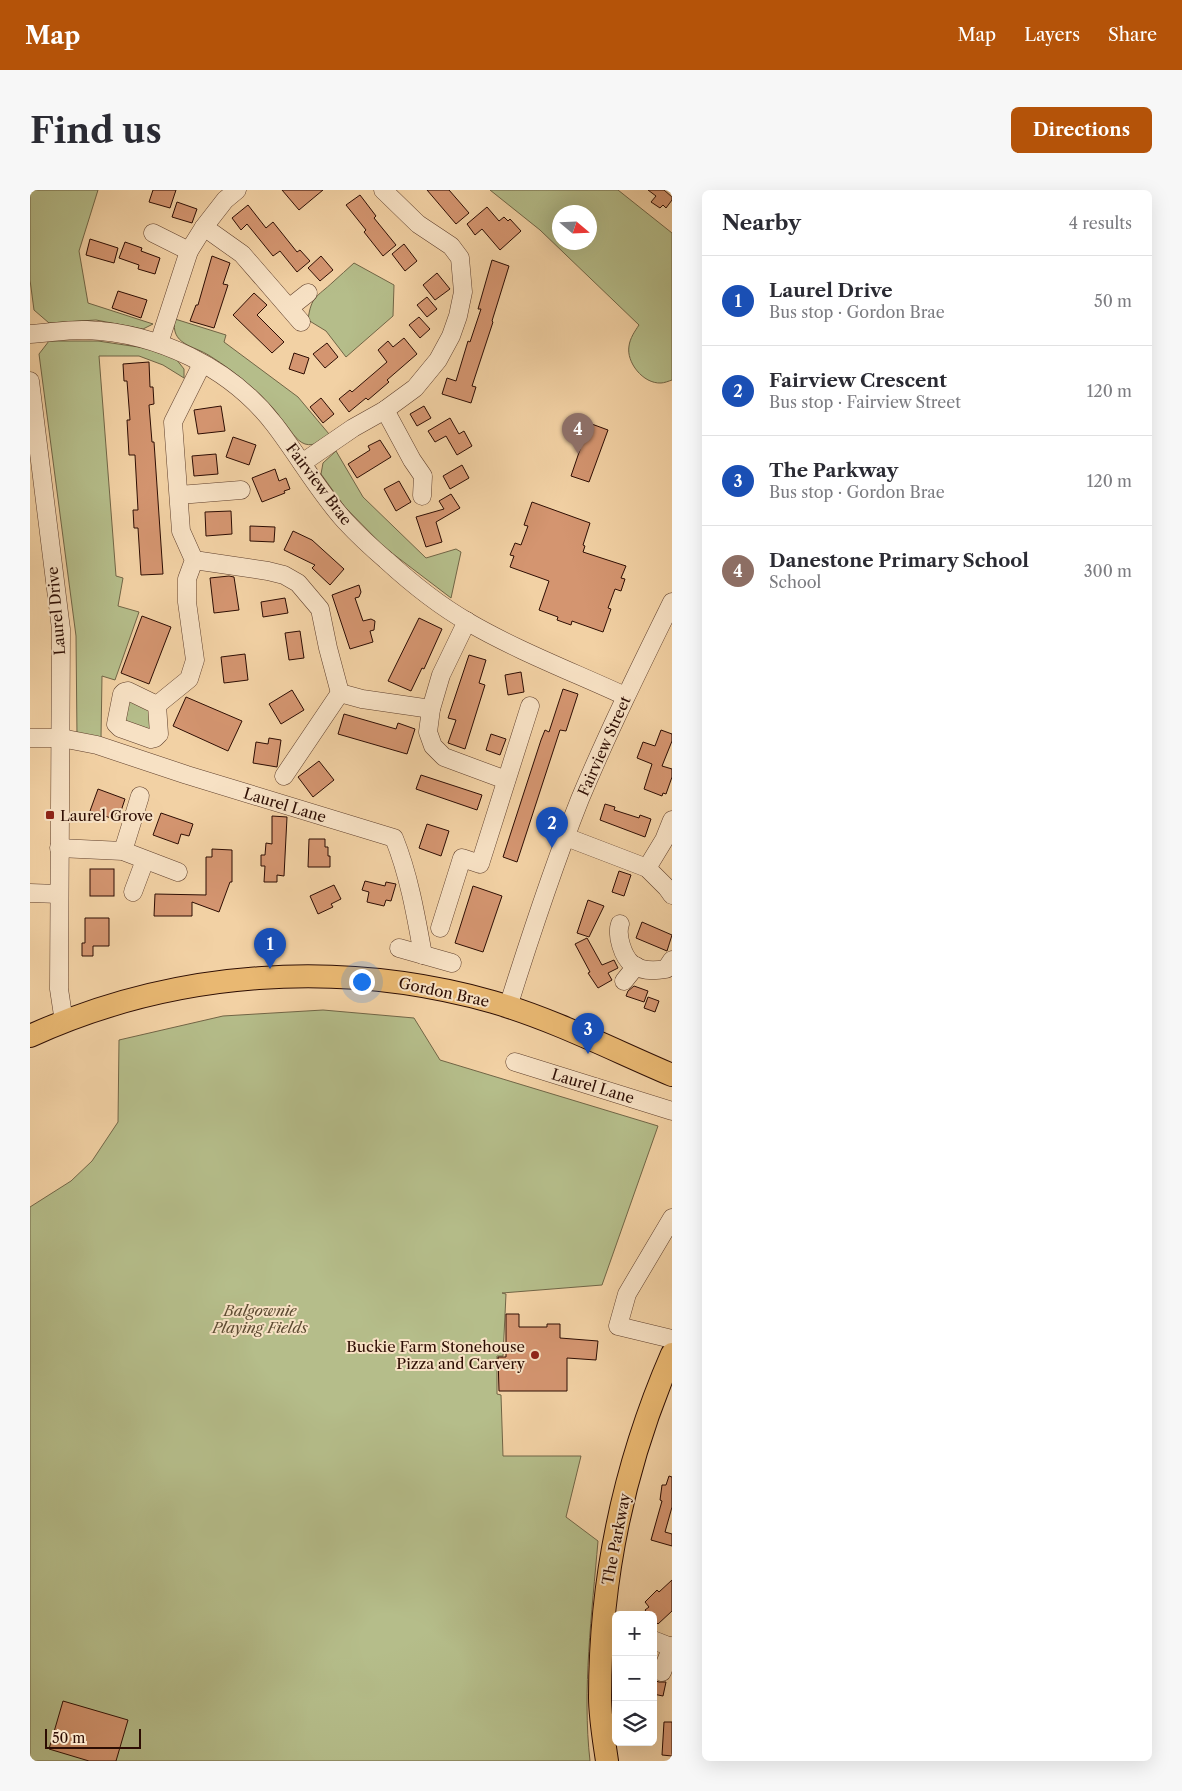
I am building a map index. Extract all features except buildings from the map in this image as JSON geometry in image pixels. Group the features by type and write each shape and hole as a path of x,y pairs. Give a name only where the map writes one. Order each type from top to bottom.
{"main road":[{"name":"Gordon Brae","path":"30,1036 64,1022 151,994 227,981 278,976 318,975 382,980 457,993 508,1007 582,1036 672,1075"},
{"name":"The Parkway","path":"607,1761 600,1699 606,1596 615,1537 627,1483 643,1428 672,1354"}],"street":[{"path":"159,343 189,251 204,227 225,200 236,190"},
{"path":"302,463 353,428 385,410 415,388 438,360 451,336 458,316 463,292 460,258 451,246 418,224 383,190"},
{"path":"204,227 242,254 301,322"},
{"path":"153,233 189,251"},
{"path":"289,308 308,293"},
{"name":"Fairview Brae","path":"30,334 86,330 122,334 159,343 181,352 226,378 273,422 345,520 380,554 425,591 467,621 625,696"},
{"path":"157,705 189,679 195,660 187,602 187,580 194,560 181,531 173,422 202,364"},
{"name":"Laurel Drive","path":"30,381 61,629 59,989 64,1022"},
{"path":"385,410 412,460 423,476 422,496"},
{"path":"179,495 241,489"},
{"path":"194,560 268,571 284,576 298,583 320,610 340,693 284,776"},
{"name":"Fairview Street","path":"508,1007 537,915 580,800 625,696 672,602"},
{"path":"467,621 441,675 431,709 428,732 433,746 444,758 506,780"},
{"path":"340,693 362,700 431,709"},
{"path":"440,928 462,858 480,864 530,706"},
{"path":"30,738 61,738"},
{"name":"Laurel Lane","path":"61,738 98,745 187,775 394,838 412,900 423,955"},
{"path":"122,851 140,796"},
{"path":"648,868 664,840 672,820"},
{"path":"566,837 648,868 672,895"},
{"path":"59,848 122,851 178,872"},
{"path":"133,892 145,860"},
{"path":"30,894 59,894"},
{"path":"620,924 618,929 620,944 631,964 648,971 657,971 666,969 672,960"},
{"path":"399,948 452,963"},
{"path":"624,981 636,966"},
{"name":"Laurel Lane","path":"514,1062 672,1111"},
{"path":"672,1218 627,1294 618,1326 672,1338"},
{"path":"657,1641 672,1646 662,1672"}],"green space":[{"path":"30,190 98,190 79,251 88,303 153,324 143,329 96,320 49,323 34,310 30,280"},
{"path":"490,190 618,190 672,233 672,380 662,383 654,382 648,380 637,371 630,359 629,346 639,325 561,250 597,250 597,205 552,205 552,242"},
{"path":"354,263 394,285 393,316 346,357 326,331 308,320 313,301"},
{"path":"175,319 226,335 224,342 298,397 329,434 312,445 305,444 299,440 268,403 241,378 210,356 179,339 174,328"},
{"path":"49,341 98,341 145,348 176,359 184,369 184,378 163,365 139,356 99,356 116,576 123,578 118,606 139,612 115,680 102,676 101,738 77,736 76,636 39,354"},
{"path":"336,451 363,497 426,558 456,549 461,552 451,598 384,547 344,506 321,474 323,463"},
{"path":"129,699 150,707 155,731 121,720"},
{"name":"Balgownie Playing Fields","path":"323,1010 414,1018 440,1060 658,1126 602,1285 502,1293 506,1294 503,1356 497,1356 497,1394 501,1395 503,1456 581,1456 566,1517 598,1541 587,1679 590,1761 30,1761 30,1207 71,1181 92,1161 118,1122 119,1040 223,1016"}],"place":[{"name":"Danestone Primary School","path":"578,454"},
{"name":"Laurel Grove","path":"50,815"},
{"name":"Fairview Crescent","path":"552,848"},
{"name":"Laurel Drive","path":"270,969"},
{"name":"The Parkway","path":"588,1054"},
{"name":"Buckie Farm Stonehouse Pizza and Carvery","path":"535,1355"}]}
